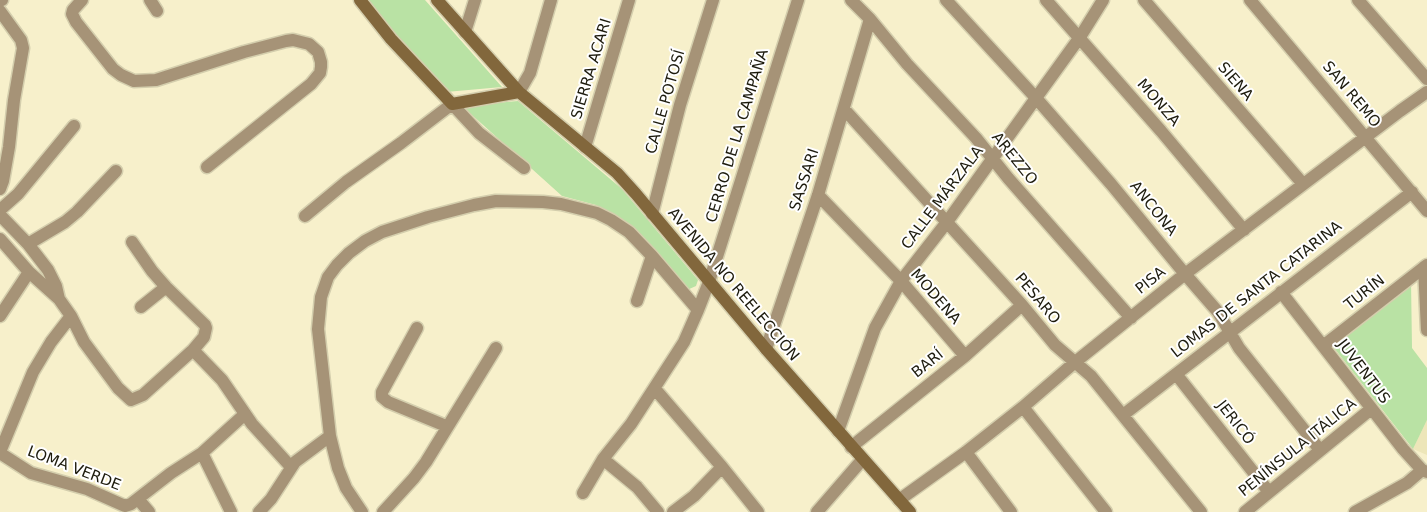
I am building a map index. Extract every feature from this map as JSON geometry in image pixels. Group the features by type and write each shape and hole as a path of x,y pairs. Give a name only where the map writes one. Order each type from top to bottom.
{"street":[{"path":"82,0 76,4 72,14 80,29 113,69 134,81 156,80 244,52 286,41 293,40 309,44 318,52 321,62 320,73 311,84 207,167"},
{"path":"360,0 391,39 479,133 524,168"},
{"name":"AVENIDA NO REELECCIÓN","path":"437,0 519,92 616,173 636,194 766,349 862,460 910,512"},
{"path":"465,32 475,0"},
{"path":"305,216 346,182 452,104 519,92 530,73 551,0"},
{"name":"SIERRA ACARI","path":"585,147 629,0"},
{"name":"CALLE POTOSÍ","path":"652,214 680,105 713,0"},
{"name":"CERRO DE LA CAMPAÑA","path":"582,493 603,459 631,424 684,342 710,282 798,0"},
{"name":"AREZZO","path":"851,0 976,138 1085,268 1131,318"},
{"name":"ANCONA","path":"946,0 1036,98 1218,312 1239,348 1320,450"},
{"name":"MONZA","path":"1046,0 1080,37 1244,230"},
{"name":"CALLE MÁRZALA","path":"838,431 875,328 901,282 993,159 1080,37 1103,0"},
{"name":"SIENA","path":"1144,0 1303,184"},
{"name":"SAN REMO","path":"1250,0 1427,211"},
{"path":"1358,0 1427,79"},
{"path":"0,11 20,40 23,48 14,100 10,147 0,189"},
{"name":"SASSARI","path":"766,349 818,195 870,19"},
{"name":"PISA","path":"899,500 966,452 1023,407 1074,363 1185,274 1427,92"},
{"name":"PESARO","path":"844,109 1022,305 1055,346 1091,376 1201,512"},
{"path":"0,210 18,194 74,126"},
{"path":"28,244 65,222 116,171"},
{"name":"LOMAS DE SANTA CATARINA","path":"1123,415 1412,192"},
{"name":"MODENA","path":"818,195 901,282 965,356"},
{"path":"362,512 346,488 338,468 330,436 318,329 319,307 325,284 349,252 365,241 396,228 455,210 496,201 519,200 561,204 597,213 629,232 698,310"},
{"path":"0,215 28,244 48,270 56,286 59,299"},
{"path":"0,239 29,272 59,299 71,316 84,342 118,388 131,400 143,395 193,350 206,334 205,325 166,288 144,262 132,242"},
{"path":"637,301 652,256"},
{"path":"1426,266 1427,330"},
{"name":"TURÍN","path":"1323,346 1426,266"},
{"path":"0,316 29,272"},
{"path":"141,307 166,288"},
{"name":"JUVENTUS","path":"1280,292 1371,409 1424,471"},
{"name":"BARÍ","path":"851,447 965,356 1022,305"},
{"path":"0,452 33,372 51,342 71,316"},
{"path":"418,328 382,392 382,398 446,426"},
{"path":"383,512 426,462 446,426 496,348"},
{"path":"193,350 229,389 245,414 291,467"},
{"name":"JERICÓ","path":"1176,374 1269,492"},
{"path":"654,389 722,466 753,510"},
{"path":"1023,407 1106,512"},
{"name":"PENÍNSULA ITÁLICA","path":"1245,512 1371,409"},
{"path":"149,512 138,499 202,452 245,414"},
{"path":"264,510 291,467 302,456 330,436"},
{"name":"LOMA VERDE","path":"0,452 31,473 87,489 122,505 128,505 138,499"},
{"path":"202,452 231,512"},
{"path":"966,452 1011,512"},
{"path":"603,459 637,487 658,512"},
{"path":"817,512 862,460"},
{"path":"673,512 694,496 722,466"},
{"path":"1355,512 1407,483 1424,471"}],"shaded area":[{"path":"1427,420 1427,455 1413,449"}],"green space":[{"path":"366,0 425,0 502,87 446,92"},
{"path":"518,101 622,189 698,280 696,286 687,290 628,226 596,205 562,196 462,106"},
{"path":"1411,280 1412,348 1427,368 1427,420 1413,449 1331,344"}]}
